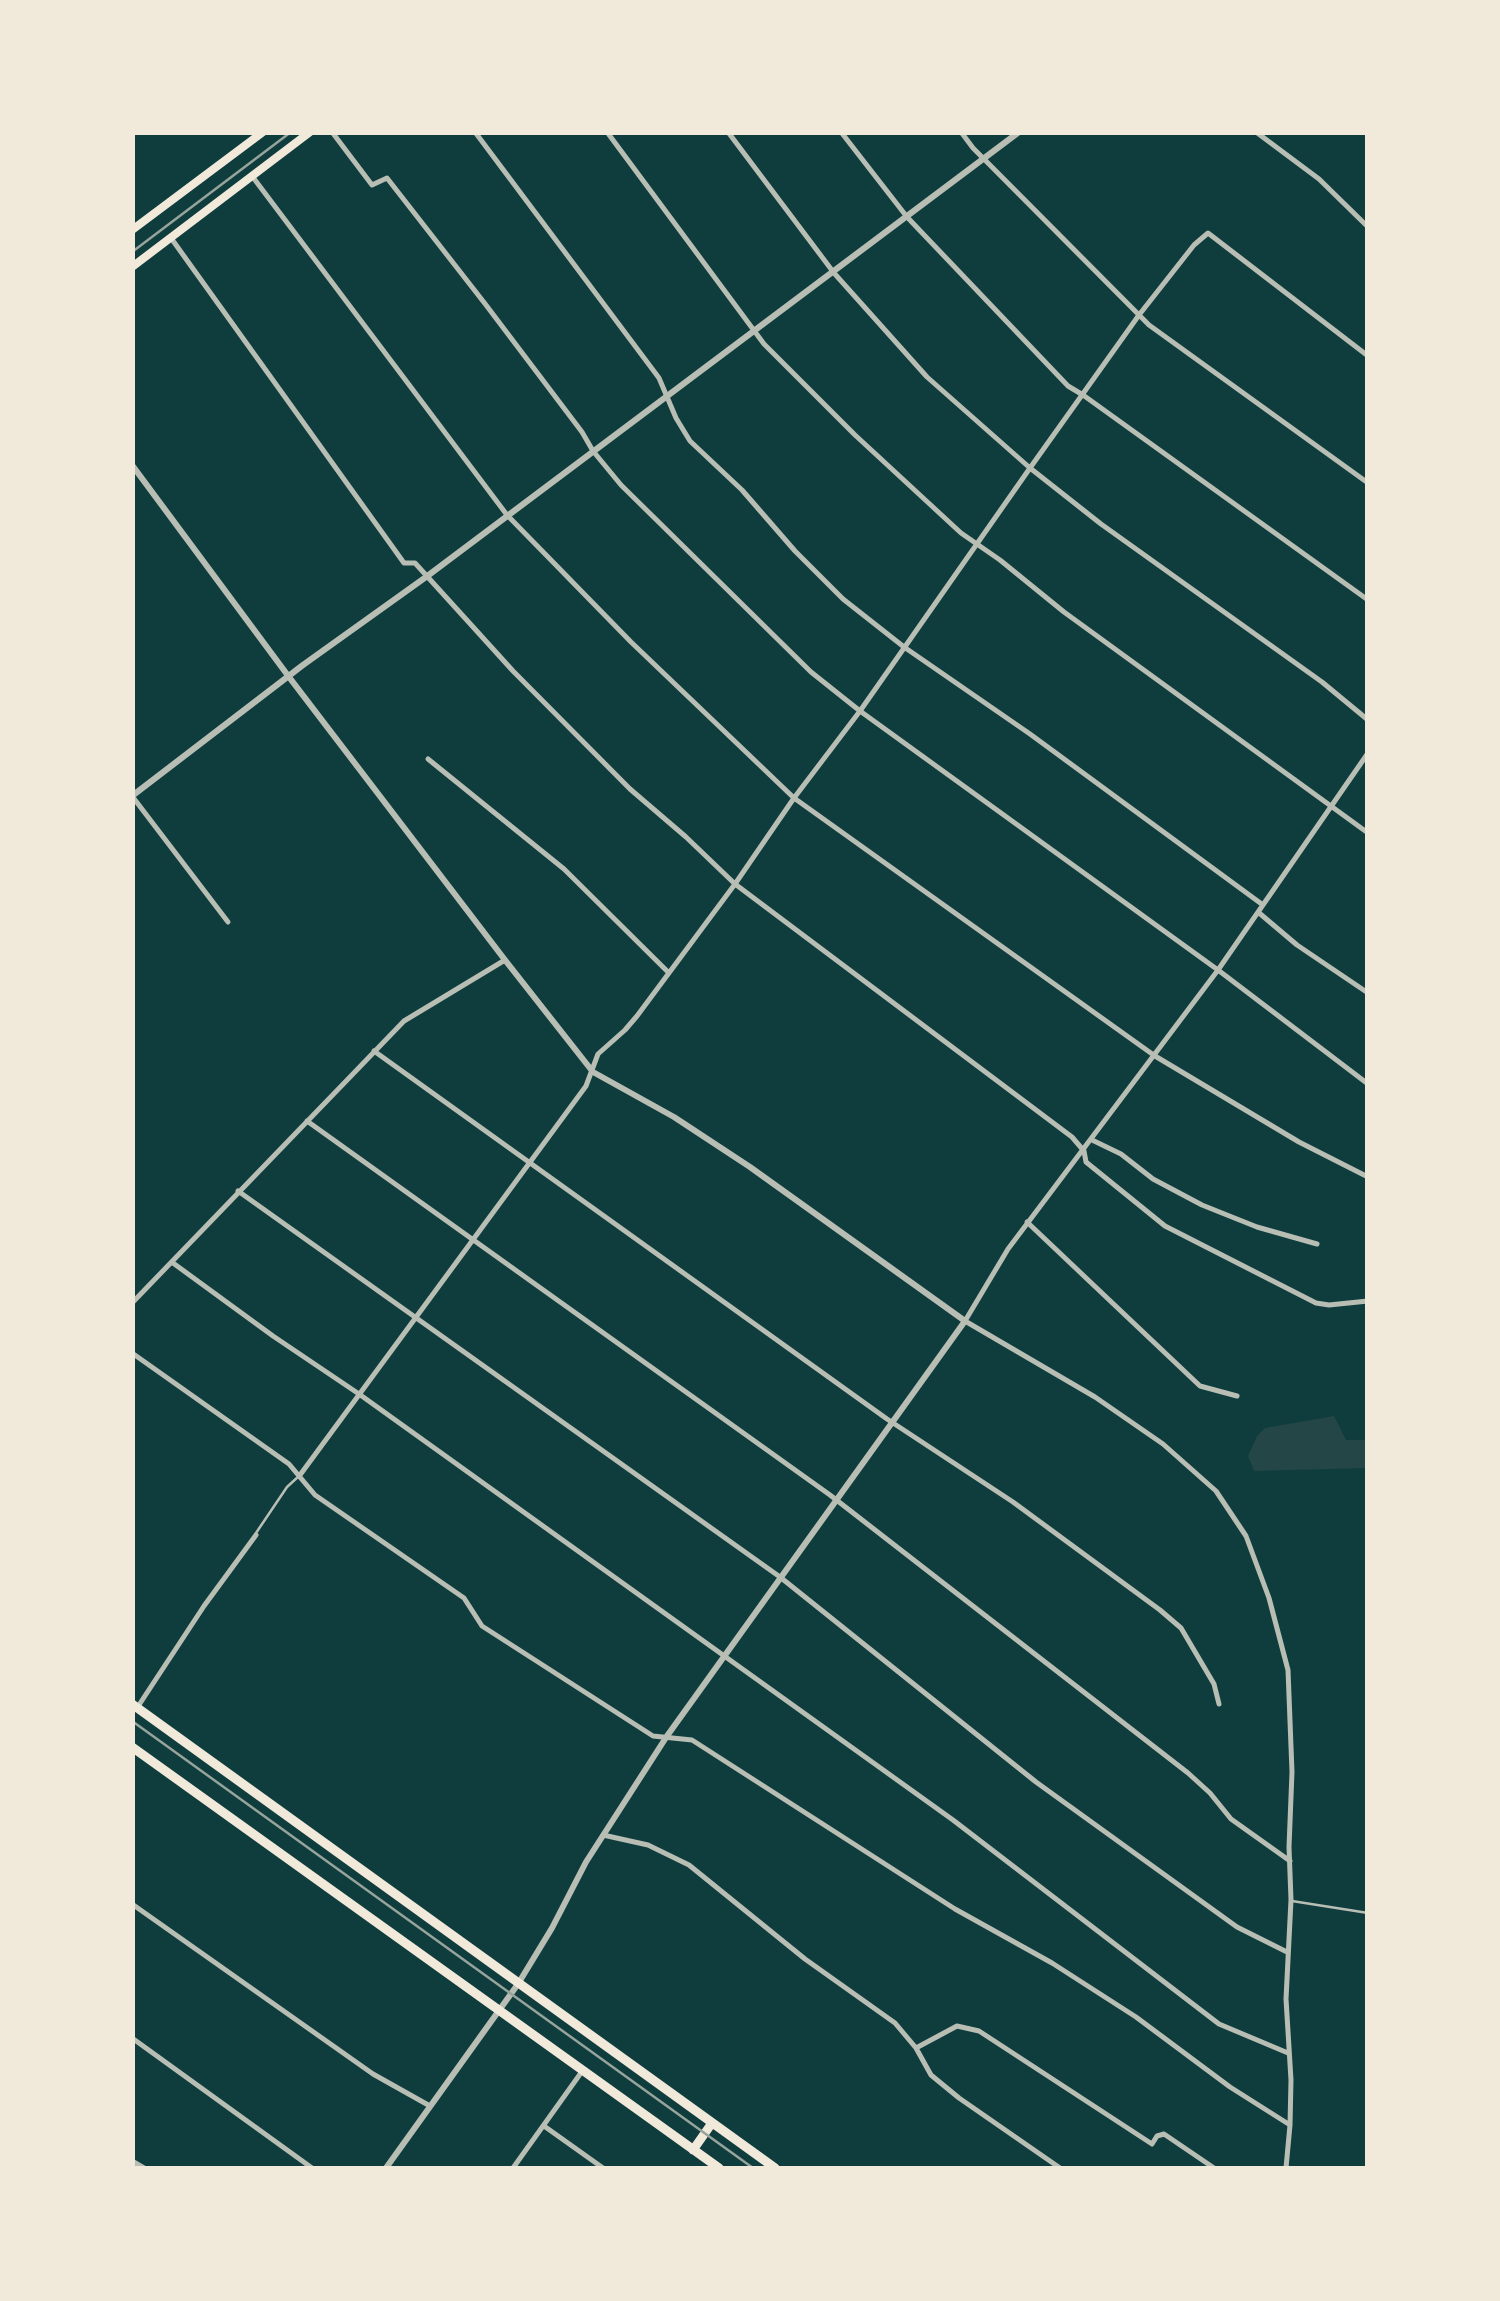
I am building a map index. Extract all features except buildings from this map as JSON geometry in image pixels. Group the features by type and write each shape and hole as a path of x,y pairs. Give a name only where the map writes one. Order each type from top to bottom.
{"main road":[{"path":"132,230 263,132"},
{"path":"132,266 310,132"},
{"path":"135,1706 776,2168"},
{"path":"134,1750 719,2168"},
{"path":"693,2150 712,2124"}],"street":[{"path":"332,132 372,184 387,178 620,485 810,672 1368,1084"},
{"path":"475,132 660,378 690,441 742,490 844,600 904,648 1030,734 1264,905"},
{"path":"606,132 764,344 856,435 975,544 1368,832"},
{"path":"728,132 834,273 927,376 1030,468 1101,524 1322,682 1368,720"},
{"path":"842,132 907,217 1068,386 1368,600"},
{"path":"961,132 1150,325 1368,483"},
{"path":"228,922 132,796 1019,132"},
{"path":"1256,132 1319,179 1368,227"},
{"path":"252,176 507,514 631,642 794,798 1155,1056 1299,1142 1368,1177"},
{"path":"300,1475 586,1086 598,1054 625,1030 735,884 975,544 1194,246 1208,233 1368,356"},
{"path":"170,238 404,563 415,562 513,671 630,789 735,884 1072,1137 1084,1151 1086,1162 1165,1226 1316,1303 1329,1306 1368,1301"},
{"path":"132,465 593,1072 674,1117 750,1167 965,1321 1095,1396 1162,1444 1216,1491 1234,1516 1246,1536 1269,1598 1288,1670 1292,1772 1287,1952 1291,2080 1286,2168"},
{"path":"386,2168 518,1984 602,1834 667,1736 965,1321 1008,1249 1218,970 1368,754"},
{"path":"428,758 564,869 669,973"},
{"path":"1258,912 1368,994"},
{"path":"132,1303 412,1016 505,960"},
{"path":"374,1051 1147,1601 1180,1628 1214,1684 1219,1704"},
{"path":"307,1121 836,1501 1188,1773 1210,1792 1231,1819 1290,1861"},
{"path":"1092,1140 1202,1205 1257,1227 1317,1244"},
{"path":"238,1191 780,1577 1036,1782 1237,1927 1287,1952"},
{"path":"1028,1222 1200,1386 1237,1396"},
{"path":"172,1262 953,1820 1219,2024 1288,2053"},
{"path":"132,1353 289,1464 315,1495 464,1598 482,1626 654,1736 692,1740 955,1909 1052,1963 1136,2017 1230,2088 1290,2125"},
{"path":"135,1706 256,1534"},
{"path":"602,1834 648,1845 688,1866 804,1959 895,2023 932,2076 1060,2168"},
{"path":"132,1904 373,2074 430,2106"},
{"path":"916,2048 956,2026 979,2031 1152,2144 1157,2136 1172,2137 1214,2168"},
{"path":"132,2038 312,2168"},
{"path":"513,2168 583,2070"},
{"path":"544,2126 603,2168"},
{"path":"132,2161 144,2168"}],"lane":[{"path":"256,1534 287,1487 300,1475"},
{"path":"1291,1900 1368,1914"}],"shaded area":[{"path":"1334,1416 1346,1440 1367,1440 1367,1468 1254,1471 1248,1456 1265,1428"}],"tram line":[{"path":"132,252 291,132"},
{"path":"132,1721 753,2168"}]}
